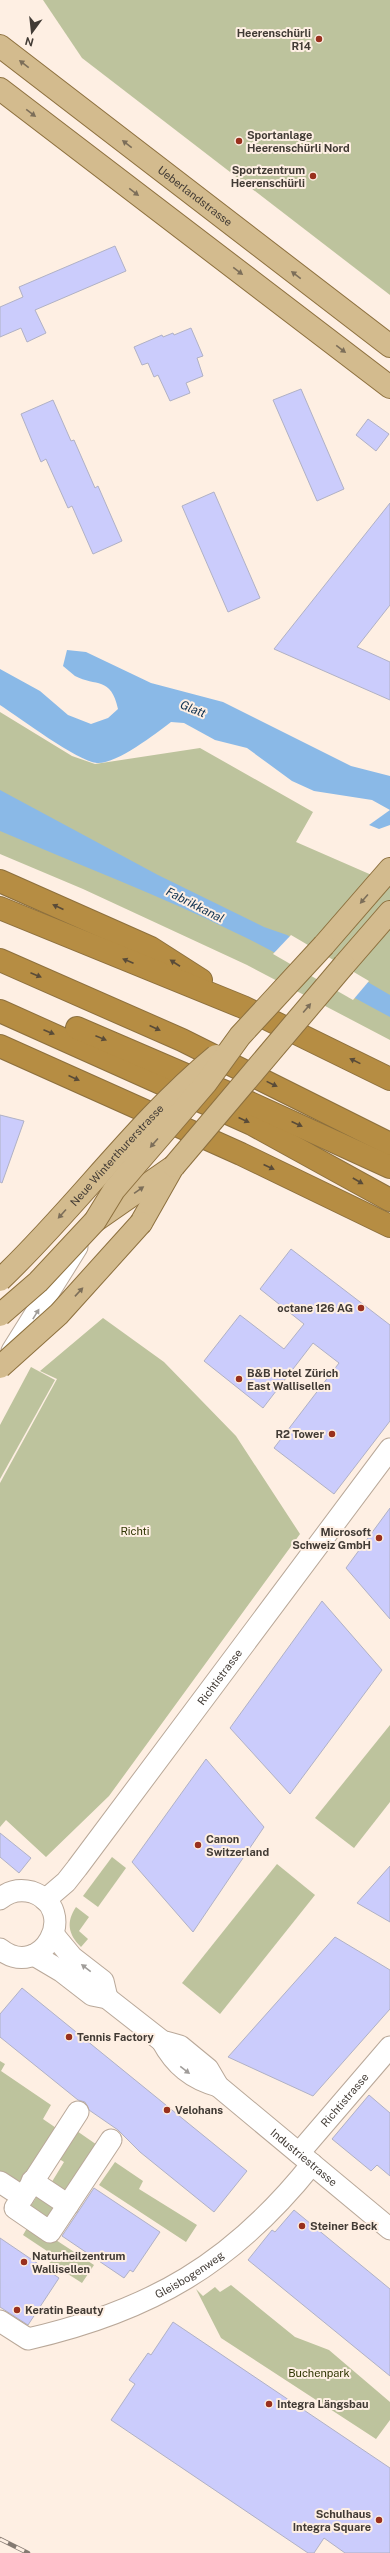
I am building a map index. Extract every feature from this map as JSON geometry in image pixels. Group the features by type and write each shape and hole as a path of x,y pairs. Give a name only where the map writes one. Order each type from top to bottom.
{"highway":[{"path":"0,881 151,948 243,1007"},
{"path":"0,908 243,1007 390,1079"},
{"path":"0,960 182,1040 390,1144"},
{"path":"0,997 148,1058 390,1167"},
{"path":"0,1011 252,1124 390,1200"},
{"path":"0,1046 241,1154 390,1226"}],"main road":[{"name":"Ueberlandstrasse","path":"0,46 390,346"},
{"path":"0,89 390,387"},
{"name":"Neue Winterthurerstrasse","path":"0,1315 38,1282 95,1221 114,1190 206,1083 240,1036 324,945 390,869"},
{"name":"Neue Winterthurerstrasse","path":"0,1366 59,1314 137,1229 174,1166 390,912"},
{"name":"Neue Winterthurerstrasse","path":"0,1280 22,1259 126,1144 194,1074 240,1036"},
{"name":"Neue Winterthurerstrasse","path":"95,1221 174,1166"}],"street":[{"path":"0,1371 79,1243 102,1192"},
{"name":"Richtistrasse","path":"46,1900 66,1882 390,1449"},
{"path":"0,1899 15,1891 26,1890 46,1900 54,1916 53,1934 43,1950 34,1955 14,1956 0,1949"},
{"path":"53,1934 72,1957 103,1981 107,1998"},
{"name":"Industriestrasse","path":"34,1955 61,1971 92,1995 107,1998 162,2041 171,2059 198,2080 218,2086 390,2229"},
{"name":"Richtistrasse","path":"306,2159 390,2047"},
{"path":"78,2112 15,2208 50,2232 111,2140"},
{"name":"Gleisbogenweg","path":"0,2321 28,2339 84,2324 167,2291 203,2269 266,2217 306,2159"},
{"path":"0,2182 28,2189 68,2205"}],"green space":[{"name":"Sportzentrum Heerenschürli","path":"43,0 390,0 390,295 82,58"},
{"path":"0,712 72,756 95,764 200,748 313,812 296,842 390,883 390,1040 247,965 83,889 0,854"},
{"name":"Richti","path":"103,1318 164,1362 236,1436 300,1534 109,1796 46,1857 6,1820 0,1827 0,1483 57,1379 40,1371"},
{"path":"31,1367 55,1380 0,1479 0,1425"},
{"path":"390,1725 390,1802 354,1848 315,1818"},
{"path":"112,1857 126,1868 98,1907 83,1896"},
{"path":"277,1864 315,1895 220,2014 182,1983"},
{"path":"76,1907 89,1917 79,1931 88,1939 81,1947 73,1937 70,1928 71,1918"},
{"path":"0,2061 5,2064 1,2071 51,2105 43,2119 59,2130 22,2189 0,2175"},
{"path":"74,2129 100,2147 68,2196 50,2185 64,2162 56,2157"},
{"path":"115,2162 143,2181 139,2189 197,2225 186,2242 99,2185"},
{"path":"41,2190 63,2205 48,2226 27,2212"},
{"path":"30,2223 94,2265 82,2283 49,2262 53,2255 23,2235"},
{"name":"Buchenpark","path":"231,2285 295,2337 329,2350 390,2402 390,2420 376,2439 221,2338 196,2289 203,2296 215,2287 220,2292"}],"water":[{"name":"Glatt","path":"67,650 86,652 151,683 223,702 351,766 390,776 390,810 372,800 314,791 292,781 247,748 215,740 184,723 171,722 156,734 125,754 105,762 97,763 76,755 0,705 0,669 40,691 68,715 91,724 108,718 118,709 111,691 102,684 75,676 63,666"},
{"name":"Fabrikkanal","path":"0,790 158,875 264,927 287,935 390,995 390,1017 275,953 207,919 0,831"},
{"path":"390,810 390,825 379,829 369,825"}],"pier":[{"path":"291,935 369,981 353,1000 273,954"}],"building":[{"path":"115,246 126,271 35,310 46,333 27,342 21,328 0,337 0,307 23,297 19,287"},
{"path":"191,328 203,356 197,358 203,376 186,383 190,393 170,401 158,375 154,377 148,363 142,365 134,347 162,335 163,337 173,333 174,335"},
{"path":"301,389 344,489 317,501 273,400"},
{"path":"53,400 71,441 74,440 95,488 98,486 122,541 93,554 72,506 68,508 46,459 41,462 21,414"},
{"path":"368,419 389,434 376,451 356,435"},
{"path":"214,492 260,598 228,612 182,506"},
{"path":"390,503 390,605 357,647 390,662 390,700 274,649"},
{"path":"0,1115 24,1121 2,1183 0,1182"},
{"path":"291,1249 390,1325 390,1421 334,1494 274,1448 339,1363 313,1343 263,1408 204,1361 240,1315 284,1349 304,1324 260,1289"},
{"name":"Microsoft Schweiz GmbH","path":"390,1508 390,1619 346,1568"},
{"path":"322,1601 382,1670 290,1794 230,1728"},
{"name":"Canon Switzerland","path":"206,1759 264,1827 193,1932 132,1862"},
{"path":"0,1833 31,1858 19,1873 0,1857"},
{"path":"390,1866 390,1922 357,1903"},
{"path":"335,1937 390,1970 390,2009 313,2096 228,2057"},
{"path":"22,1988 247,2171 214,2212 140,2152 118,2130 89,2110 85,2102 78,2100 0,2037 0,2014"},
{"path":"369,2095 390,2113 390,2176 377,2165 371,2171 332,2139"},
{"path":"94,2188 160,2232 133,2272 130,2270 124,2278 62,2236"},
{"path":"294,2210 390,2289 390,2376 248,2260 272,2230 275,2232"},
{"path":"0,2238 59,2278 28,2325 0,2307"},
{"path":"173,2322 390,2468 390,2553 345,2553 324,2538 314,2553 308,2553 111,2420 135,2384 129,2380 148,2353 151,2355"}],"railway":[{"path":"0,2539 28,2553"}],"place":[{"name":"Heerenschürli R14","path":"319,39"},
{"name":"Sportanlage Heerenschürli Nord","path":"239,141"},
{"name":"Sportzentrum Heerenschürli","path":"313,176"},
{"name":"octane 126 AG","path":"361,1308"},
{"name":"B&B Hotel Zürich East Wallisellen","path":"239,1379"},
{"name":"R2 Tower","path":"332,1434"},
{"name":"Microsoft Schweiz GmbH","path":"379,1538"},
{"name":"Canon Switzerland","path":"198,1845"},
{"name":"Tennis Factory","path":"69,2037"},
{"name":"Velohans","path":"167,2110"},
{"name":"Steiner Beck","path":"302,2226"},
{"name":"Naturheilzentrum Wallisellen","path":"24,2262"},
{"name":"Keratin Beauty","path":"17,2310"},
{"name":"Integra Längsbau","path":"269,2404"},
{"name":"Schulhaus Integra Square","path":"379,2520"}]}
